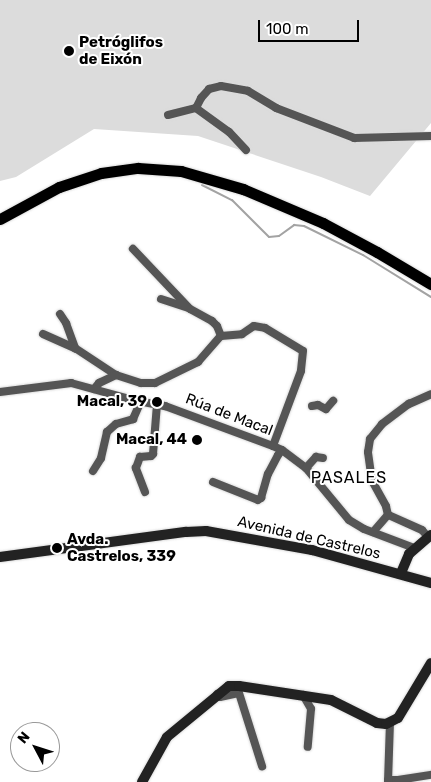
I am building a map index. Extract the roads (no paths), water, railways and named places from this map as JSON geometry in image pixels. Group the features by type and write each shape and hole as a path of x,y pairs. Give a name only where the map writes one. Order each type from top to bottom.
{"main road":[{"path":"0,211 57,180 99,166 138,161 183,164 232,178 310,210 381,245 431,275"},
{"path":"0,219 59,187 101,173 138,168 181,171 243,190 323,224 384,255 431,284"}],"street":[{"path":"168,115 196,108 201,98 209,89 221,86 248,91 276,108 354,138 431,136"},
{"path":"196,108 229,132 246,150"},
{"path":"133,249 190,309"},
{"path":"161,299 190,309 212,321 221,336"},
{"path":"60,314 66,323 75,348"},
{"path":"43,334 75,348 116,375 141,383 155,382 171,373 194,365 221,336 242,334 254,326 265,328 303,351 301,370 274,446"},
{"path":"94,389 98,383 116,375"},
{"name":"Rúa de Macal","path":"0,392 71,383 157,404 274,446 306,468 349,520 373,532 414,548"},
{"path":"373,532 388,515 388,510 372,481 368,452 370,439 392,416 408,404 431,394"},
{"path":"312,406 318,405 326,408 333,400"},
{"path":"93,471 101,458 107,432 116,424 133,419 141,401"},
{"path":"145,492 136,468 140,457 153,454 157,404"},
{"path":"213,482 258,500 261,498 274,461 282,450"},
{"path":"306,468 316,457 323,458"},
{"path":"388,515 422,530 429,536 414,548 401,573"},
{"name":"Avenida de Castrelos","path":"0,556 206,531 303,548 428,581"},
{"path":"428,581 431,591"},
{"path":"142,782 167,737 229,686 334,701 377,723 390,723 398,718 405,709 431,663"},
{"path":"217,694 220,697 239,693 262,766"},
{"path":"302,696 311,709 308,747"},
{"path":"390,723 388,781 431,775"}],"waterway":[{"path":"202,185 232,200 269,237 279,236 294,225 304,226 363,255 431,297"}],"place":[{"name":"Petróglifos de Eixón","path":"69,51"},
{"name":"Macal, 39","path":"157,402"},
{"name":"Macal, 44","path":"197,440"},
{"name":"Avda. Castrelos, 339","path":"57,548"}],"district":[{"name":"PASALES","path":"349,478"}]}
